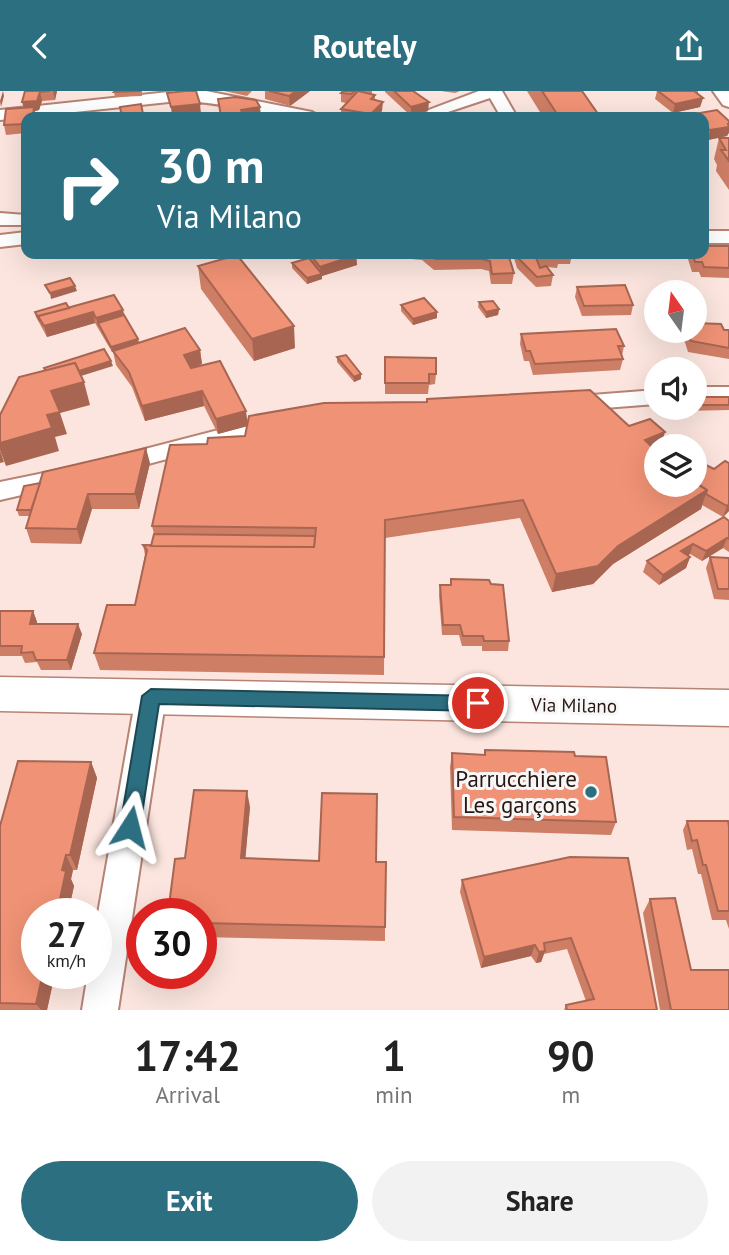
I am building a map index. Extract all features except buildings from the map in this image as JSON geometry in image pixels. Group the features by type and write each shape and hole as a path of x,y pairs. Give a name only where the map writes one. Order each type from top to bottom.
{"main road":[{"name":"Via Milano","path":"0,694 729,708"}],"street":[{"path":"433,112 494,91 506,112"},
{"path":"721,91 729,102"},
{"path":"0,115 87,99 206,96 287,112"},
{"path":"0,219 21,220"},
{"path":"709,237 729,237"},
{"path":"1,247 21,241"},
{"path":"707,394 729,394"},
{"path":"547,405 644,398"},
{"path":"0,491 307,417"},
{"path":"100,1010 151,696"}],"place":[{"name":"Parrucchiere Les garçons","path":"591,792"}],"route":[{"path":"130,827 151,696 478,703"}]}
